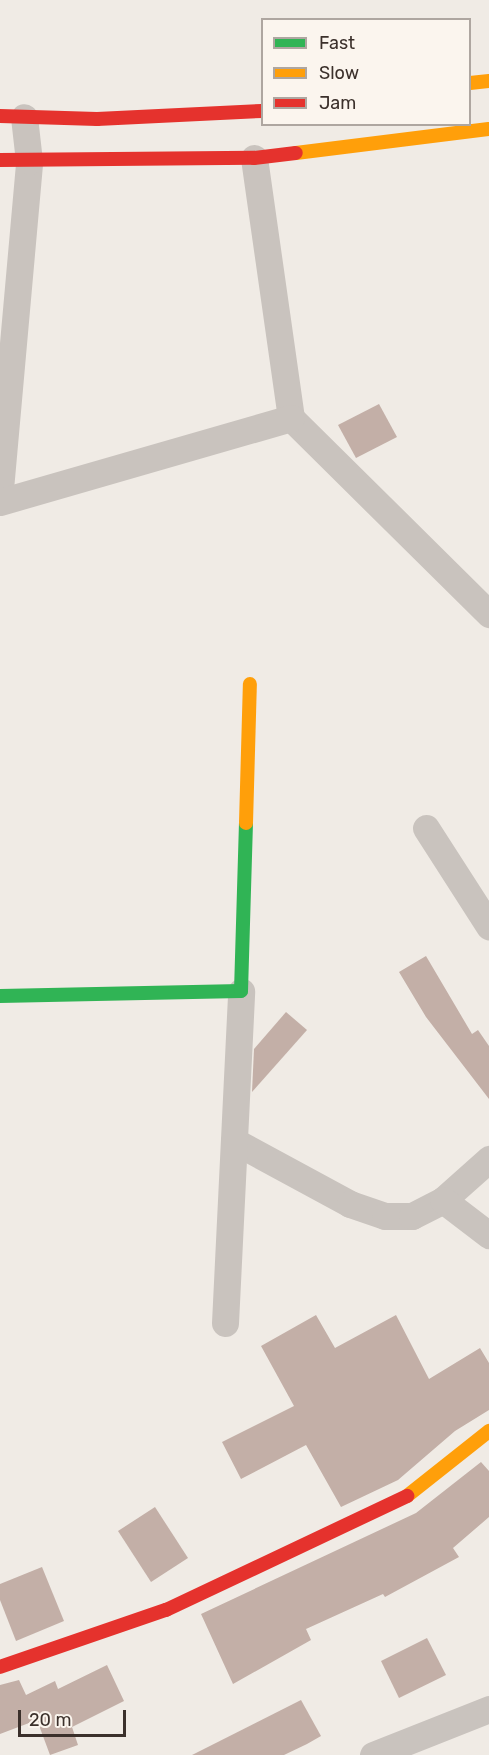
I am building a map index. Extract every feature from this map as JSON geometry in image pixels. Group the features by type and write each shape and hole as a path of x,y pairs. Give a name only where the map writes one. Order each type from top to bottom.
{"street":[{"path":"471,83 489,81"},
{"path":"0,489 29,161 12,116 97,119 261,111"},
{"path":"0,160 254,158 489,129"},
{"path":"254,158 291,418 489,614"},
{"path":"0,502 291,418"},
{"path":"225,1323 241,991 250,684"},
{"path":"426,828 489,926"},
{"path":"0,996 241,991"},
{"path":"234,1141 350,1204 385,1216 412,1215 443,1200 489,1159"},
{"path":"443,1200 489,1234"},
{"path":"0,1667 166,1610 408,1496 489,1431"},
{"path":"374,1755 489,1709"}],"building":[{"path":"379,404 397,437 356,458 338,425"},
{"path":"426,956 472,1034 478,1030 489,1046 489,1099 426,1017 399,972"},
{"path":"286,1012 307,1030 252,1092 254,1049"},
{"path":"316,1315 335,1348 396,1315 429,1379 480,1348 489,1363 489,1410 455,1431 398,1480 341,1507 306,1445 241,1479 222,1442 294,1406 261,1346"},
{"path":"481,1462 489,1471 489,1517 453,1548 459,1557 385,1597 383,1594 306,1629 311,1640 233,1684 201,1614 416,1513"},
{"path":"155,1507 188,1558 151,1582 118,1531"},
{"path":"42,1567 64,1621 16,1641 0,1600 0,1584"},
{"path":"427,1638 446,1675 399,1698 381,1661"},
{"path":"107,1665 124,1701 72,1727 78,1745 50,1755 37,1720 0,1734 0,1685 19,1680 26,1695 55,1681 58,1689"},
{"path":"301,1700 321,1736 307,1744 284,1755 192,1755"}],"traffic: fast":[{"path":"0,996 241,991 246,823"}],"traffic: slow":[{"path":"471,83 489,81"},
{"path":"296,153 489,129"},
{"path":"246,823 250,684"},
{"path":"407,1496 489,1431"}],"traffic: jam":[{"path":"0,116 97,119 261,111"},
{"path":"0,160 254,158 296,153"},
{"path":"0,1667 166,1610 407,1496"}]}
